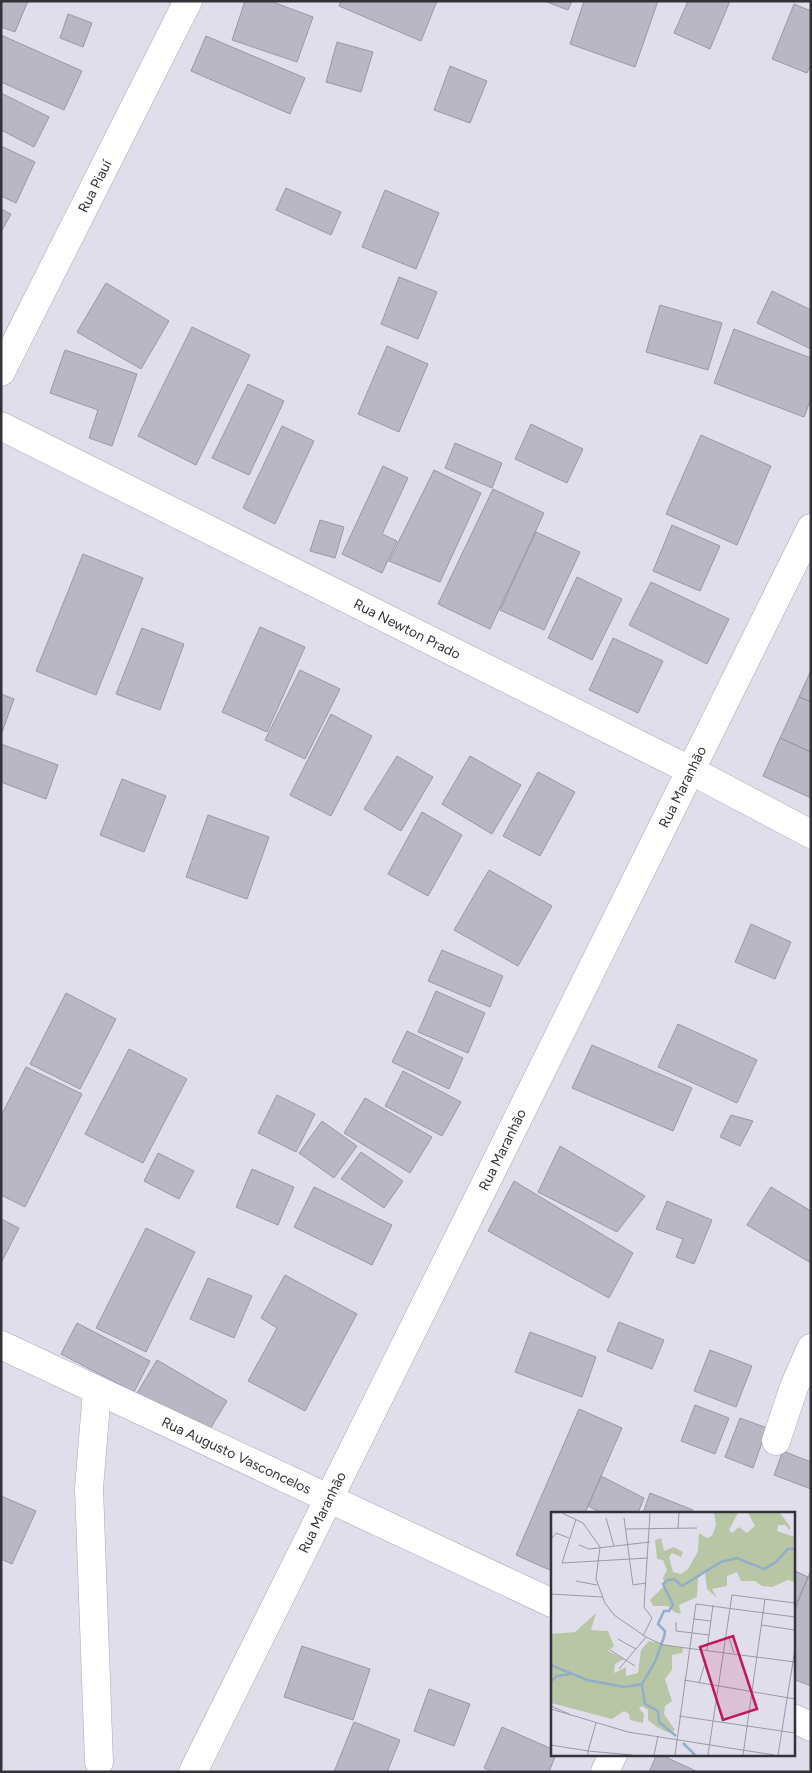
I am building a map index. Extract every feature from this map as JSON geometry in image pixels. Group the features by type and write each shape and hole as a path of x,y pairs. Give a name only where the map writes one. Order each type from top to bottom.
{"street":[{"name":"Rua Piauí","path":"1,372 188,1"},
{"name":"Rua Newton Prado","path":"1,426 690,770 811,834"},
{"name":"Rua Maranhão","path":"193,1772 811,528"},
{"name":"Rua Augusto Vasconcelos","path":"1,1345 551,1603"},
{"path":"776,1441 794,1387 811,1348"},
{"path":"97,1391 89,1488 98,1762"},
{"path":"794,1718 811,1726"},
{"path":"605,1772 612,1756"}],"building":[{"path":"1,1 28,1 15,32 1,27"},
{"path":"245,1 270,1 313,17 297,62 232,40"},
{"path":"341,1 437,1 421,41 339,6"},
{"path":"544,1 572,1 568,10"},
{"path":"584,1 658,1 635,67 570,44"},
{"path":"688,1 730,1 710,49 674,33"},
{"path":"794,4 811,11 811,64 807,73 772,59"},
{"path":"68,14 92,23 83,47 60,38"},
{"path":"1,35 82,71 64,110 1,82"},
{"path":"206,36 305,78 290,114 191,71"},
{"path":"337,42 373,52 361,92 326,82"},
{"path":"450,66 487,81 470,123 434,110"},
{"path":"1,93 49,117 34,147 1,130"},
{"path":"1,146 35,162 16,203 1,196"},
{"path":"286,188 341,212 331,235 276,210"},
{"path":"385,190 439,213 416,269 362,247"},
{"path":"1,209 11,214 1,232"},
{"path":"399,277 437,292 418,339 381,324"},
{"path":"106,283 169,321 141,369 77,332"},
{"path":"772,291 811,310 811,349 757,323"},
{"path":"660,305 722,323 708,370 646,352"},
{"path":"192,327 250,355 196,465 138,436"},
{"path":"734,329 811,358 811,399 804,417 714,383"},
{"path":"387,346 428,364 399,432 358,414"},
{"path":"65,350 137,374 112,446 89,438 98,410 50,393"},
{"path":"248,384 284,401 249,475 212,458"},
{"path":"531,424 583,449 567,483 515,459"},
{"path":"282,426 314,441 275,524 243,508"},
{"path":"701,435 771,466 737,545 666,514"},
{"path":"455,443 502,463 492,488 445,468"},
{"path":"383,466 408,478 382,534 397,541 382,573 342,554"},
{"path":"434,470 481,493 440,582 389,561"},
{"path":"493,489 544,513 490,629 438,604"},
{"path":"320,520 344,527 335,558 310,551"},
{"path":"672,525 720,546 700,591 653,571"},
{"path":"536,532 580,552 544,630 500,610"},
{"path":"83,554 143,578 96,695 36,671"},
{"path":"577,577 622,599 592,660 548,638"},
{"path":"651,582 729,619 707,664 629,625"},
{"path":"260,627 305,647 267,732 222,712"},
{"path":"142,628 184,644 160,710 116,694"},
{"path":"613,638 663,661 638,713 589,690"},
{"path":"300,670 340,689 305,759 265,740"},
{"path":"811,670 811,702 799,697"},
{"path":"1,694 14,699 1,735"},
{"path":"799,697 811,702 811,752 780,738"},
{"path":"331,714 372,736 331,816 290,795"},
{"path":"780,738 811,752 811,798 763,776"},
{"path":"1,744 58,765 46,799 1,782"},
{"path":"397,756 433,777 401,831 364,809"},
{"path":"470,756 521,785 492,834 442,804"},
{"path":"538,772 575,792 540,856 503,836"},
{"path":"122,779 166,796 144,852 100,835"},
{"path":"422,812 462,835 428,896 388,874"},
{"path":"208,815 269,837 247,899 186,877"},
{"path":"489,870 552,906 518,966 454,930"},
{"path":"751,924 791,942 775,979 735,962"},
{"path":"442,950 503,976 490,1007 428,981"},
{"path":"436,991 485,1013 468,1053 418,1032"},
{"path":"66,993 116,1019 80,1089 30,1064"},
{"path":"678,1024 757,1060 737,1103 658,1067"},
{"path":"407,1031 463,1058 449,1089 392,1062"},
{"path":"592,1045 692,1088 673,1131 572,1088"},
{"path":"129,1049 187,1079 143,1163 85,1134"},
{"path":"26,1067 82,1094 25,1207 1,1195 1,1116"},
{"path":"403,1071 461,1102 442,1136 385,1106"},
{"path":"277,1095 315,1114 296,1152 258,1133"},
{"path":"365,1098 432,1137 410,1173 344,1133"},
{"path":"731,1115 753,1121 740,1146 720,1137"},
{"path":"322,1121 357,1146 334,1178 299,1153"},
{"path":"560,1146 645,1196 617,1232 538,1192"},
{"path":"361,1152 403,1181 384,1208 341,1179"},
{"path":"158,1153 194,1171 179,1199 144,1181"},
{"path":"252,1169 294,1187 278,1225 236,1207"},
{"path":"514,1181 633,1253 609,1298 488,1231"},
{"path":"314,1187 392,1225 372,1265 294,1227"},
{"path":"771,1187 811,1211 811,1263 747,1225"},
{"path":"667,1201 712,1220 694,1264 676,1257 683,1239 656,1229"},
{"path":"1,1219 19,1228 1,1263"},
{"path":"146,1228 195,1252 146,1352 96,1328"},
{"path":"285,1275 357,1314 305,1411 248,1381 277,1328 261,1318"},
{"path":"208,1278 252,1296 234,1338 190,1319"},
{"path":"619,1322 664,1340 652,1369 607,1351"},
{"path":"77,1323 150,1361 134,1392 61,1354"},
{"path":"530,1332 596,1357 582,1397 515,1372"},
{"path":"710,1350 752,1366 736,1407 694,1391"},
{"path":"157,1360 227,1401 207,1434 137,1393"},
{"path":"695,1405 729,1418 715,1454 681,1441"},
{"path":"579,1409 622,1428 585,1512 551,1512 551,1571 516,1555"},
{"path":"740,1418 767,1428 753,1468 725,1457"},
{"path":"783,1451 811,1462 811,1489 774,1475"},
{"path":"601,1476 644,1498 638,1512 599,1512 588,1506"},
{"path":"650,1493 693,1510 692,1512 643,1512"},
{"path":"1,1496 36,1511 12,1564 1,1559"},
{"path":"794,1570 808,1577 794,1609"},
{"path":"811,1570 811,1686 794,1679 794,1612"},
{"path":"302,1646 370,1669 353,1720 284,1697"},
{"path":"429,1689 470,1704 454,1746 414,1731"},
{"path":"354,1722 400,1740 387,1772 334,1772"},
{"path":"502,1727 551,1749 551,1756 555,1756 549,1772 493,1772 484,1768"},
{"path":"656,1756 663,1756 698,1772 649,1772"}]}
